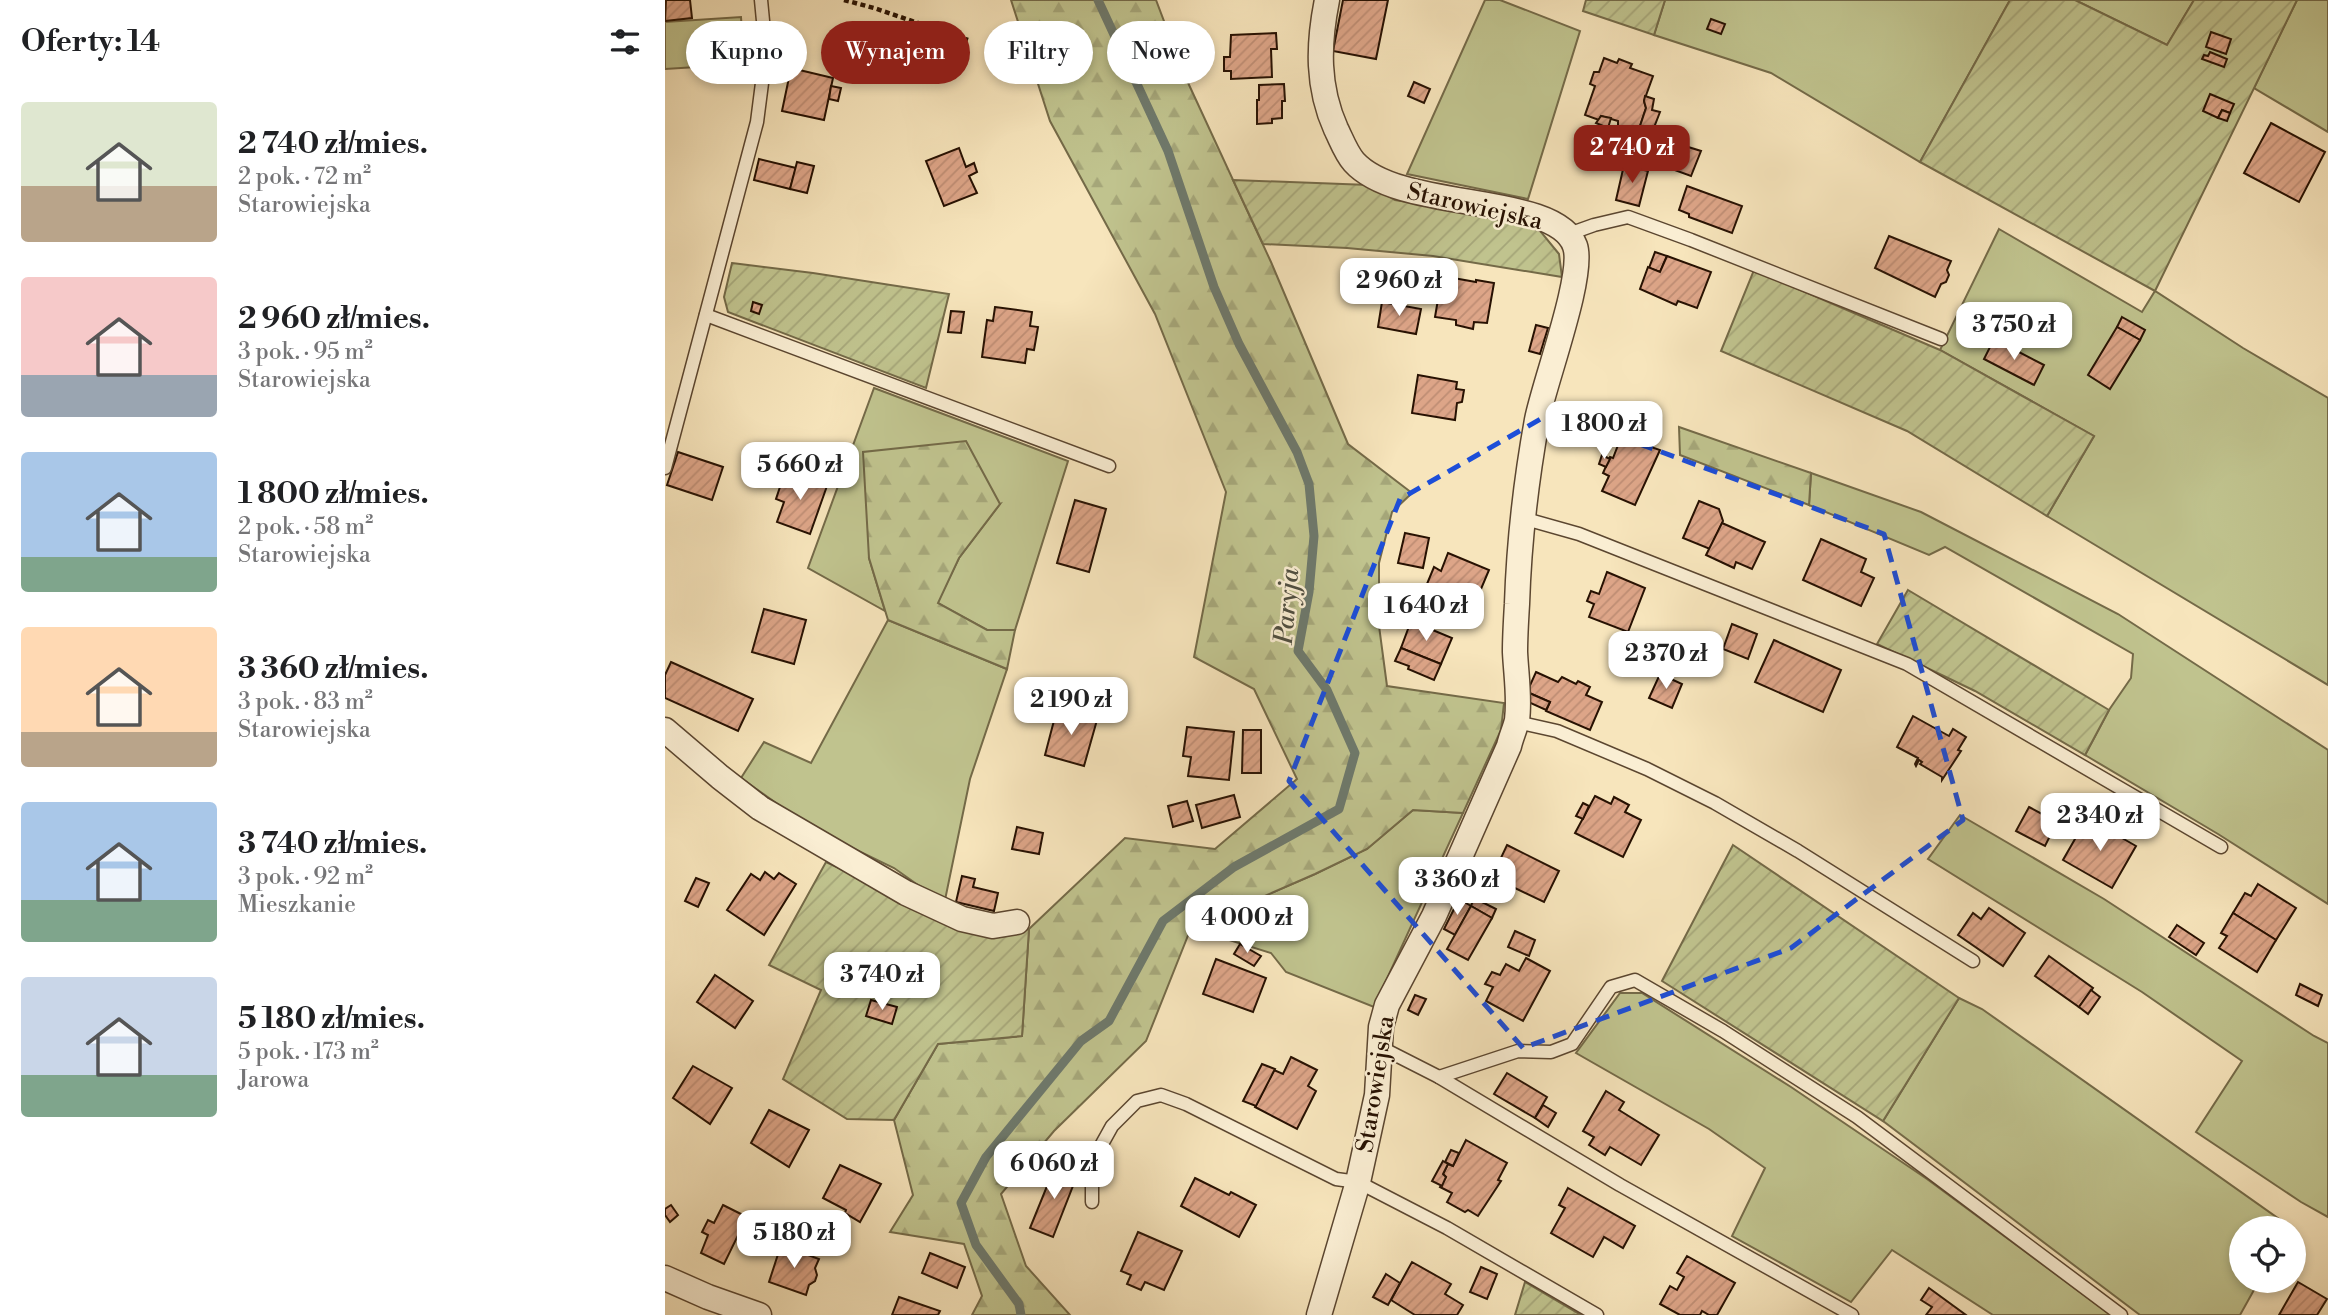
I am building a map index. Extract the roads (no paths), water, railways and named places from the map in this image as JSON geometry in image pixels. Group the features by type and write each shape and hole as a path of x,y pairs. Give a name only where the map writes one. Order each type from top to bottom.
{"street":[{"name":"Starowiejska","path":"1319,1315 1358,1182 1377,1094 1381,1027 1387,1005 1434,916 1517,722 1515,652 1522,518 1540,402 1572,292 1577,265 1574,244 1559,226 1537,215 1404,190 1377,180 1354,161 1326,107 1320,36 1327,0"},
{"path":"665,730 760,807 906,893 962,919 993,926 1017,922"},
{"path":"665,1278 759,1315"}],"lane":[{"path":"665,468 757,121 766,52 761,0"},
{"path":"1566,235 1627,217 1941,339"},
{"path":"706,315 1109,466"},
{"path":"1522,518 1579,534 1907,664 2221,847"},
{"path":"1517,722 1557,731 1647,769 1715,803 1798,851 1973,961"},
{"path":"1439,1077 1518,1051 1551,1052 1572,1044 1612,987 1635,980 1723,1031 1857,1118 2121,1315"},
{"path":"1380,1047 1439,1077 1620,1185 1853,1315"},
{"path":"1092,1202 1092,1162 1112,1126 1137,1101 1161,1095 1186,1104 1336,1179 1358,1182 1447,1228 1597,1315"}],"waterway":[{"name":"Paryja","path":"1021,1315 1019,1304 976,1245 961,1203 986,1157 1081,1041 1109,1021 1163,921 1234,867 1339,809 1355,753 1327,690 1298,651 1309,592 1314,536 1309,484 1297,452 1239,344 1214,287 1168,151 1098,0"}]}
